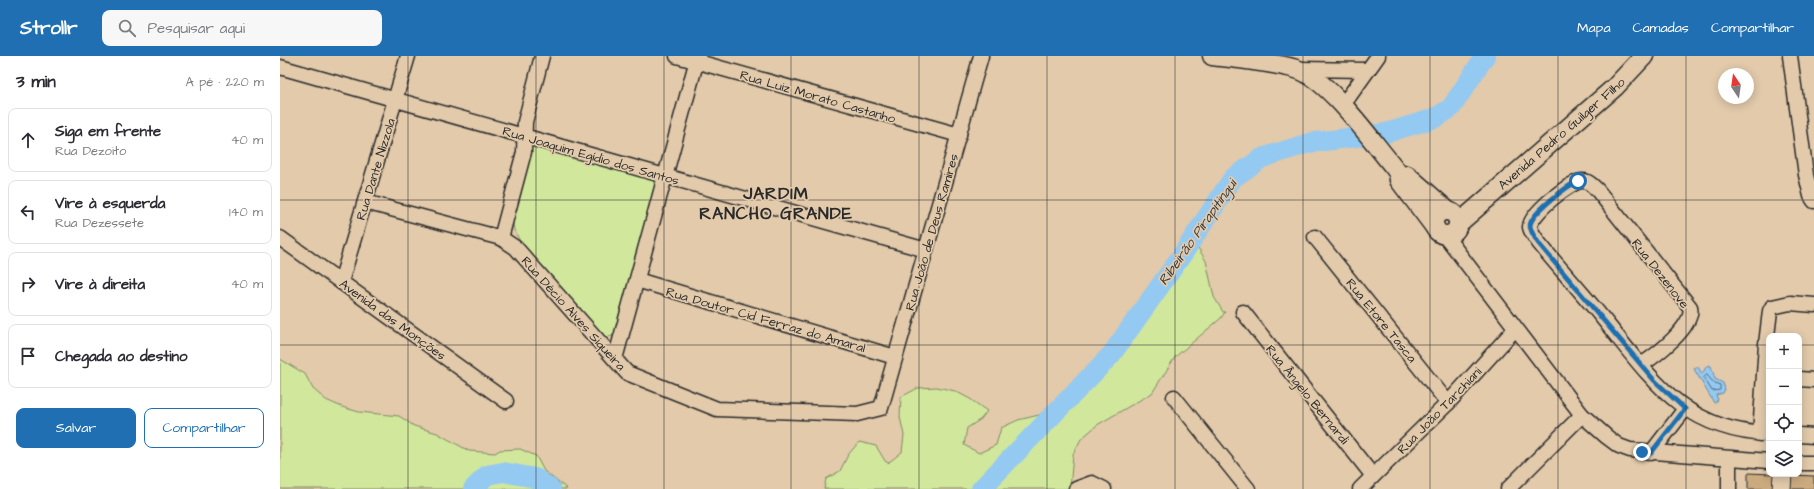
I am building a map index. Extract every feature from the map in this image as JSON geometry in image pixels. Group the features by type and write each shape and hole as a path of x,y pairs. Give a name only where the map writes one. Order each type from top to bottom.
{"main road":[{"name":"Avenida Pedro Guilger Filho","path":"1449,224 1494,192 1615,87 1644,56"},
{"path":"1222,57 1298,69 1330,91 1395,169 1399,180 1449,224"}],"street":[{"name":"Rua Dante Nizzola","path":"341,282 408,56"},
{"path":"501,238 524,152 525,122 542,56"},
{"name":"Rua Luiz Morato Castanho","path":"677,56 698,59 959,135"},
{"name":"Rua João de Deus Ramires","path":"880,408 981,56"},
{"path":"1346,109 1368,70 1378,56"},
{"path":"1790,56 1806,176 1811,196 1814,200"},
{"path":"615,359 698,59"},
{"name":"Rua Joaquim Egídio dos Santos","path":"280,67 926,250"},
{"path":"1298,69 1368,70"},
{"name":"Rua Dezenove","path":"1581,181 1588,183 1598,191 1690,307 1691,315 1684,326 1652,358 1641,365 1532,234 1530,226 1541,210 1565,188 1581,181"},
{"name":"Rua Décio Alves Siqueira","path":"365,202 501,238 516,248 627,373 717,409 857,414 880,408"},
{"path":"1449,224 1464,259 1515,328 1582,414 1606,438 1619,446 1630,450 1651,453 1766,461"},
{"name":"Rua Etore Tasca","path":"1315,237 1448,403"},
{"name":"Avenida das Monções","path":"280,238 506,401"},
{"name":"Rua Doutor Cid Ferraz do Amaral","path":"637,280 895,357"},
{"path":"1766,369 1768,318 1772,307 1796,303 1814,305"},
{"name":"Rua Ângelo Bernardi","path":"1242,312 1373,476"},
{"name":"Rua João Tarchiani","path":"1360,489 1448,403 1515,328"},
{"path":"1641,365 1669,396 1685,409 1708,422 1735,430 1765,434 1766,377"},
{"path":"1802,379 1814,380"},
{"path":"1174,397 1248,489"},
{"path":"1651,453 1685,409"},
{"path":"1508,489 1582,414"},
{"path":"1802,435 1814,436"},
{"path":"1729,459 1729,489"},
{"path":"1802,462 1814,463"},
{"path":"1076,489 1092,483 1104,489"}],"green space":[{"path":"536,146 653,179 655,187 617,330 612,336 604,337 521,243 514,230 512,218 531,147"},
{"path":"1197,246 1206,261 1214,297 1223,312 1225,312 1221,318 1175,357 1152,393 1097,425 1081,439 1073,454 1070,489 824,489 826,479 840,471 848,455 859,442 876,446 885,461 888,463 902,452 904,435 900,417 901,397 918,388 937,387 955,391 987,411 981,419 967,428 964,445 979,453 996,445 1001,428 1018,420 1039,415 1056,407 1070,397 1091,370 1105,360 1122,329 1132,315 1146,303 1166,272 1186,247"},
{"path":"280,359 305,374 313,389 326,400 359,412 399,416 414,426 437,433 469,451 495,453 500,450 520,449 536,456 544,471 567,489 280,489"}],"water":[{"path":"1709,365 1711,366 1715,379 1723,383 1725,389 1723,393 1716,395 1718,400 1714,403 1694,369 1698,367 1702,374"}],"building":[{"path":"1748,473 1766,474 1766,477 1773,477 1772,489 1748,489"},
{"path":"1814,476 1814,489 1791,489 1792,477"}],"waterway":[{"name":"Ribeirão Pirapitingui","path":"981,489 1111,355 1182,255 1233,178 1262,158 1309,143 1386,133 1435,118 1451,108 1485,56"},
{"name":"Ribeirão Pirapitingui","path":"473,489 487,475 503,472 535,478 551,489"}],"district":[{"name":"JARDIM RANCHO GRANDE","path":"776,203"}],"route":[{"path":"1578,181 1565,188 1541,210 1530,226 1532,234 1539,244 1599,313 1641,365 1669,396 1685,409 1651,453 1642,452"}]}
